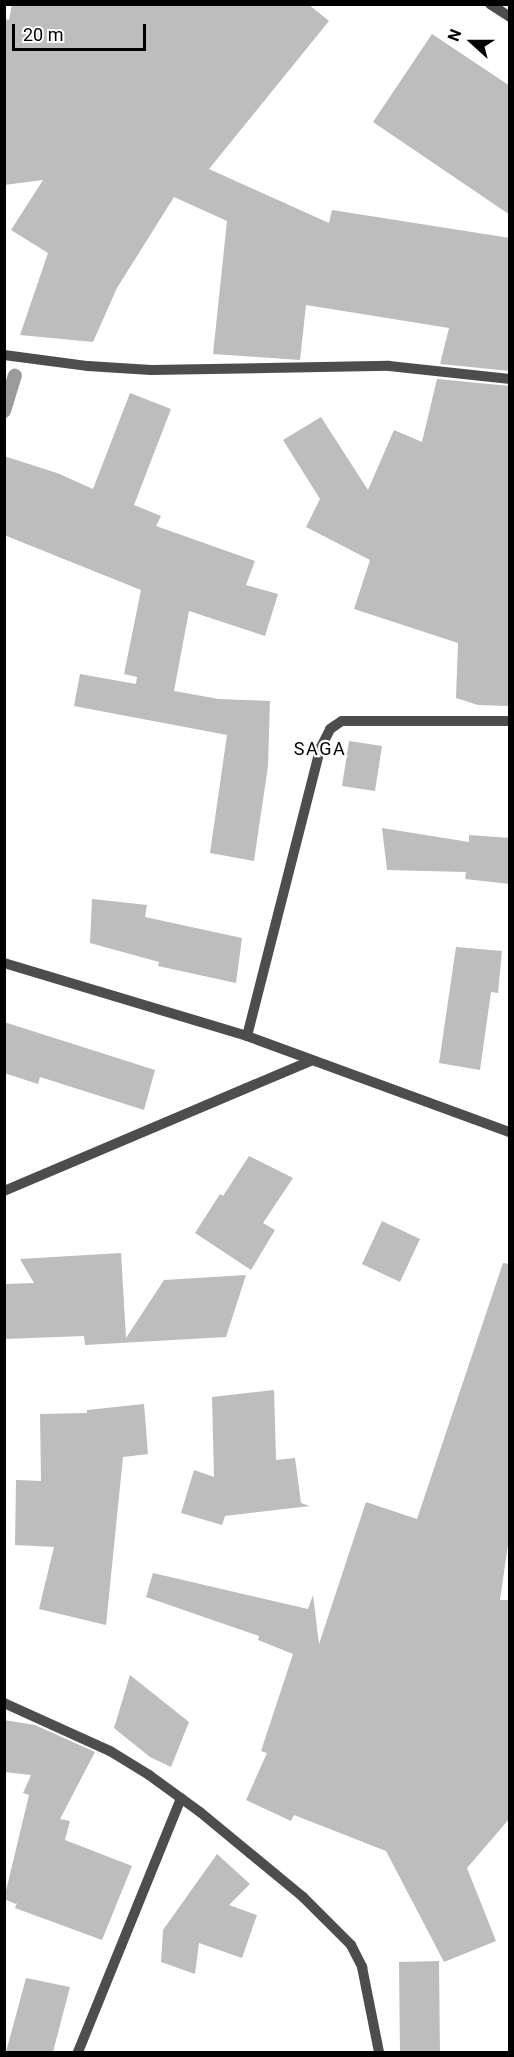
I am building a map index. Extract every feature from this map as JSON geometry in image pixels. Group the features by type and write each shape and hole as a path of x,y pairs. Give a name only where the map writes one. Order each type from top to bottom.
{"street":[{"path":"490,4 510,17"},
{"path":"4,355 88,366 151,370 354,366 510,379"},
{"path":"247,1036 320,749 330,729 342,721 510,721"},
{"path":"4,963 247,1036 310,1061 510,1132"},
{"path":"4,1191 310,1061"},
{"path":"5,1699 110,1751 181,1798 303,1897 351,1945 362,1967 379,2052"},
{"path":"78,2052 181,1798"}],"building":[{"path":"12,4 308,4 329,21 209,169 329,223 332,210 510,238 510,371 440,364 449,328 306,305 300,360 213,354 227,221 174,197 117,288 93,342 20,335 48,253 11,230 43,180 4,185 4,19 9,20"},
{"path":"432,34 510,86 510,215 373,122"},
{"path":"437,379 510,386 510,706 478,705 456,698 458,643 354,609 370,560 306,527 320,499 283,440 321,417 368,490 394,430 422,442"},
{"path":"130,393 171,409 134,505 161,516 156,526 255,561 246,585 278,594 265,636 189,611 174,691 219,699 270,701 268,766 254,861 210,853 227,735 74,706 80,674 136,684 137,677 124,674 141,590 4,535 4,456 57,473 93,489"},
{"path":"349,741 382,746 375,791 342,786"},
{"path":"382,828 469,842 469,835 510,838 510,884 465,879 466,872 387,870"},
{"path":"92,899 147,905 145,917 242,938 236,983 158,966 159,962 90,943"},
{"path":"456,947 502,951 498,993 491,992 480,1070 439,1063"},
{"path":"4,1022 155,1070 144,1110 40,1077 38,1084 4,1073"},
{"path":"249,1156 293,1178 263,1223 275,1230 251,1270 195,1233 220,1194 223,1196"},
{"path":"382,1221 420,1239 400,1282 362,1264"},
{"path":"121,1253 126,1338 164,1280 246,1275 226,1337 85,1345 84,1336 4,1339 4,1284 34,1283 20,1259"},
{"path":"503,1263 510,1264 510,1531 500,1600 510,1600 510,1818 467,1868 496,1941 444,1962 386,1851 294,1815 291,1821 246,1800 267,1753 261,1751 293,1654 258,1640 259,1636 146,1597 153,1573 308,1609 313,1595 319,1644 366,1502 417,1519"},
{"path":"274,1390 276,1460 295,1458 301,1503 310,1506 225,1516 222,1525 181,1513 194,1470 214,1477 212,1397"},
{"path":"144,1404 148,1454 123,1457 106,1625 39,1609 54,1547 15,1545 16,1480 41,1481 40,1414 87,1413 87,1410"},
{"path":"130,1675 189,1722 171,1767 150,1757 114,1728"},
{"path":"4,1720 35,1725 95,1752 60,1819 70,1821 65,1840 132,1866 102,1940 15,1908 18,1900 16,1904 4,1899 29,1795 23,1793 31,1775 4,1772"},
{"path":"217,1854 250,1884 229,1905 257,1915 242,1958 199,1943 195,1974 161,1962 163,1930"},
{"path":"439,1961 440,2052 400,2052 399,1962"},
{"path":"26,1978 70,1987 53,2052 6,2052"}],"waterway":[{"path":"4,411 15,376"}],"district":[{"name":"SAGA","path":"320,749"}]}
